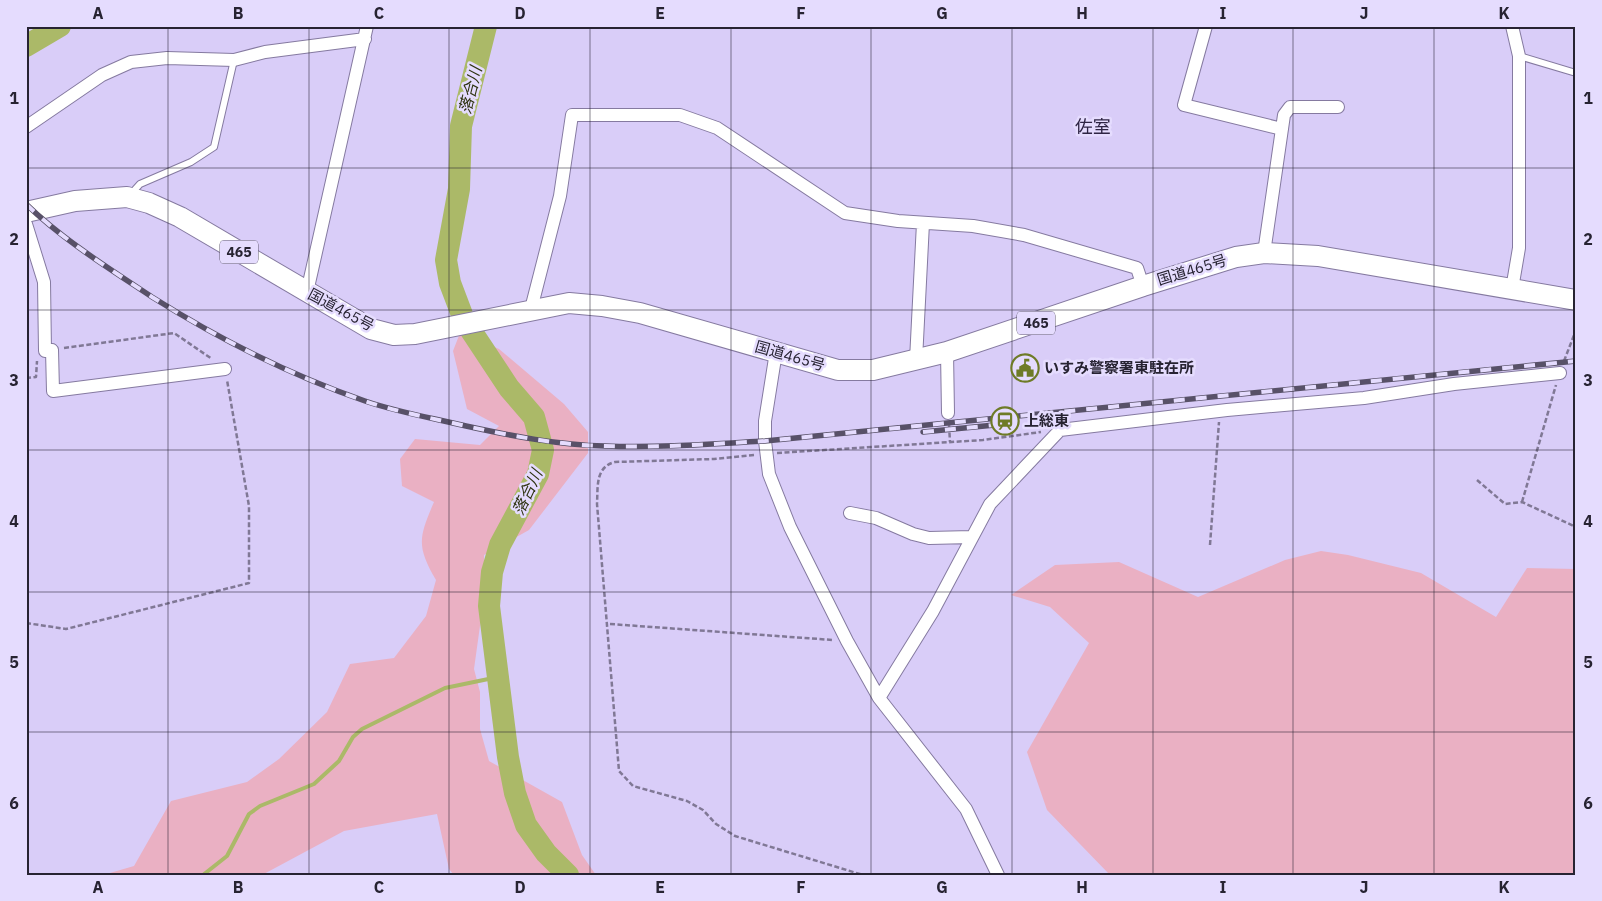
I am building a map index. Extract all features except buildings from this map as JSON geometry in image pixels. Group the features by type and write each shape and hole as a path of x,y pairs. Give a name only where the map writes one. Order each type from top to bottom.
{"highway":[{"name":"国道465号","path":"26,212 76,201 127,197 148,203 180,217 371,329 394,336 444,329 531,309 569,303 602,306 640,313 838,370 873,370 947,352 1143,286 1236,257 1264,253 1318,256 1576,300"}],"street":[{"path":"1206,26 1184,105 1282,129"},
{"path":"1512,26 1519,56 1519,248 1512,289"},
{"path":"26,127 102,74 132,62 168,58 234,60 366,32 307,292"},
{"path":"1264,253 1284,115 1290,107 1338,107"},
{"path":"531,309 560,196 572,115 680,115 717,128 845,213 923,223 973,226 1024,235 1137,268 1143,286"},
{"path":"916,360 923,223"},
{"path":"26,224 44,282 53,392 225,369"},
{"path":"776,352 765,421 766,453 768,474 790,527 847,641 880,698 966,809 998,875"},
{"path":"947,352 948,413"},
{"path":"880,698 933,611 990,504 1060,430 1219,410 1364,398 1454,384 1560,373"},
{"path":"850,513 876,518 921,536 972,537"}],"lane":[{"path":"1519,56 1576,73"},
{"path":"127,197 140,184 191,162 214,147 234,60"}],"path":[{"path":"1522,502 1560,373 1576,330"},
{"path":"26,378 36,377 38,352 174,332 225,369 249,506 248,583 66,629 26,623"},
{"path":"1210,545 1219,410"},
{"path":"948,413 952,435 950,442"},
{"path":"863,875 735,836 716,824 703,810 687,800 633,786 618,771 597,504 600,473 607,464 615,462 714,459 766,453 950,442 1060,430"},
{"path":"1477,480 1506,504 1522,502 1576,527"},
{"path":"610,624 847,641"}],"shaded area":[{"path":"460,333 499,349 564,404 588,432 588,453 529,530 484,555 484,597 474,669 480,692 480,729 489,761 562,802 582,855 596,875 454,875 449,869 437,814 344,831 262,875 103,875 134,866 171,801 247,782 279,759 327,712 350,664 394,658 426,616 436,580 425,558 422,541 425,524 434,502 402,486 400,459 415,439 480,445 499,426 467,409 453,351"},
{"path":"1321,551 1348,555 1421,573 1496,617 1527,568 1576,569 1576,875 1110,875 1047,810 1027,752 1089,643 1050,607 1011,595 1055,565 1119,562 1198,597 1285,560"}],"waterway":[{"path":"26,46 60,26"},
{"name":"落合川","path":"486,26 461,126 459,189 446,260 450,283 464,320 509,388 534,417 543,450 538,474 500,545 492,572 489,606 508,757 515,793 526,825 546,853 568,875"},
{"path":"203,875 227,856 249,814 260,806 314,784 339,761 353,737 362,729 445,688 498,677"}],"railway":[{"path":"26,204 71,242 152,297 229,342 282,368 365,401 415,415 501,433 570,444 645,446 765,441 1576,361"},
{"path":"923,432 1005,424"}],"place":[{"name":"いすみ警察署東駐在所","path":"1025,368"},
{"name":"上総東","path":"1005,421"}],"district":[{"name":"佐室","path":"1093,127"}]}
